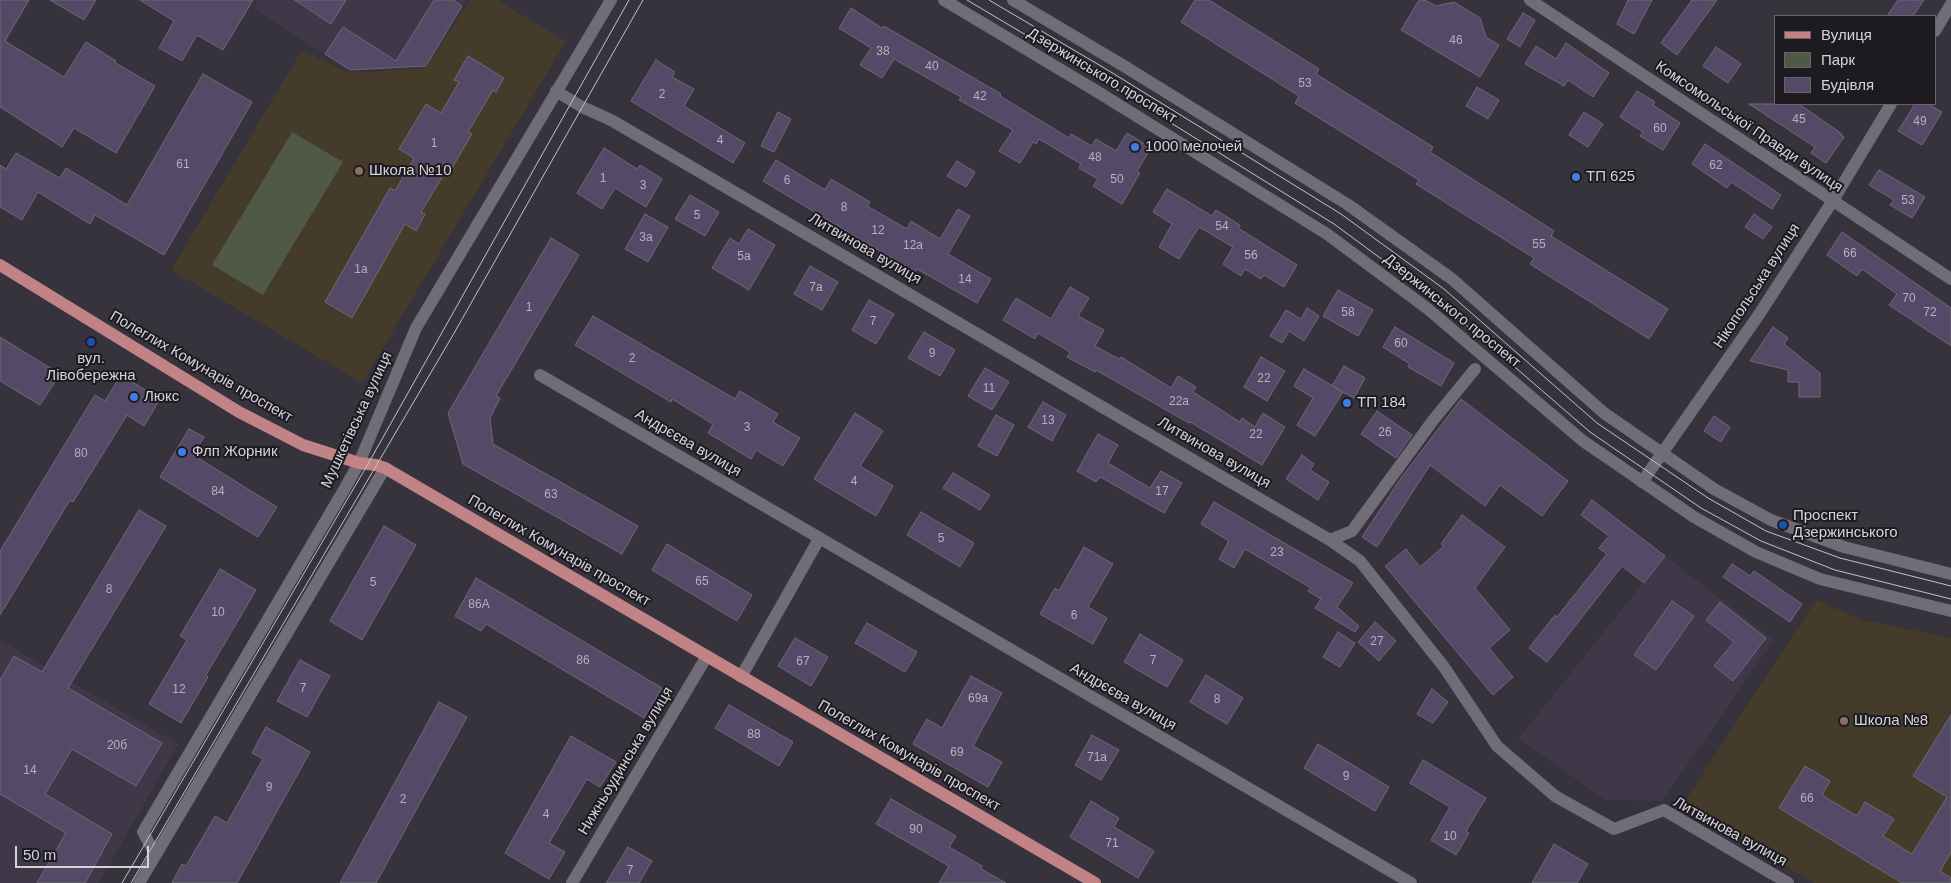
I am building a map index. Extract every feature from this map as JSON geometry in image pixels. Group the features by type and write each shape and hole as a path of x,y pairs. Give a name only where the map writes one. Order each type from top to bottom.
{"main road":[{"name":"Полеглих Комунарів проспект","path":"0,265 240,412 303,445 358,463 385,468 1095,883"}],"street":[{"name":"Мушкетівська вулиця","path":"156,854 143,832 358,463 416,328 611,0"},
{"name":"Дзержинського проспект","path":"944,0 1093,89 1327,234 1428,309 1583,441 1694,517 1756,552 1820,579 1951,611"},
{"name":"Дзержинського проспект","path":"1012,0 1124,66 1347,204 1452,279 1604,414 1714,489 1771,520 1844,547 1951,574"},
{"name":"Комсомольської Правди вулиця","path":"1530,0 1832,202 1951,279"},
{"path":"1936,29 1951,4"},
{"name":"Литвинова вулиця","path":"556,91 582,107 611,120 1330,540 1360,562 1444,667 1496,746 1555,796 1614,829 1664,810 1788,883"},
{"name":"Нікопольська вулиця","path":"1642,482 1758,316 1832,202 1890,105"},
{"path":"1330,540 1352,531 1434,419 1475,369"},
{"name":"Андрєєва вулиця","path":"540,375 1411,883"},
{"path":"139,883 385,468"},
{"path":"741,677 819,539"},
{"name":"Нижньоудинська вулиця","path":"572,883 707,656"}],"shaded area":[{"path":"258,0 466,0 426,66 350,70 254,9"},
{"name":"Школа №10","path":"470,0 497,0 566,41 362,383 171,270 302,50 349,73 426,68"},
{"path":"1665,556 1774,640 1662,801 1606,800 1518,739"},
{"name":"Школа №8","path":"1816,600 1863,620 1951,638 1951,883 1814,883 1683,804"},
{"path":"0,640 178,744 99,883 0,883"}],"green space":[{"path":"292,132 343,162 263,295 212,265"}],"building":[{"path":"0,0 29,0 5,41 64,77 86,42 116,61 114,62 155,86 116,153 74,128 62,147 0,107"},
{"path":"50,0 96,0 84,20"},
{"path":"140,0 253,0 223,50 197,35 182,61 159,48 174,21"},
{"path":"295,0 346,0 331,24"},
{"path":"434,0 453,0 462,6 426,66 350,70 325,54 343,27 396,61"},
{"path":"1195,0 1209,0 1319,69 1316,74 1433,147 1430,152 1554,231 1551,236 1668,309 1649,339 1530,264 1534,258 1416,184 1419,180 1295,103 1299,96 1181,22"},
{"path":"1419,0 1425,0 1436,6 1454,2 1480,18 1486,37 1499,45 1480,77 1401,30"},
{"path":"1628,0 1652,0 1634,34 1617,24"},
{"path":"1692,0 1717,0 1677,55 1661,43"},
{"path":"1898,0 1924,0 1914,15 1888,15"},
{"path":"851,8 882,28 884,26 1001,94 1000,96 1069,138 1071,134 1092,146 1096,139 1116,151 1127,133 1151,148 1137,171 1140,173 1122,204 1093,186 1098,179 1079,168 1081,164 1039,139 1036,144 1033,142 1020,163 999,151 1013,130 959,100 961,97 894,59 882,78 860,65 871,48 839,28"},
{"path":"1523,13 1535,20 1520,47 1507,39"},
{"path":"1566,43 1609,73 1593,97 1568,80 1564,86 1525,64 1536,46 1556,59"},
{"path":"1716,47 1741,64 1728,83 1703,66"},
{"path":"468,56 504,78 496,92 493,90 468,132 472,134 449,173 446,171 421,212 425,214 416,231 405,224 352,318 325,302 390,188 395,191 414,158 399,149 426,104 441,113 459,82 454,80"},
{"path":"656,60 675,72 672,77 694,89 684,106 745,143 733,163 631,101"},
{"path":"203,74 252,102 164,255 95,215 90,224 38,192 22,220 0,207 0,165 6,169 16,153 60,178 66,168 127,205"},
{"path":"1477,87 1499,100 1488,119 1466,106"},
{"path":"1637,91 1655,102 1653,105 1680,123 1663,150 1640,136 1643,132 1620,117"},
{"path":"1749,104 1800,105 1844,137 1826,163 1811,153 1815,147"},
{"path":"1914,105 1930,105 1942,112 1922,145 1898,131"},
{"path":"778,112 791,119 774,152 761,146"},
{"path":"1584,112 1603,124 1588,147 1569,135"},
{"path":"1705,144 1781,195 1772,209 1731,182 1727,188 1692,164"},
{"path":"604,148 637,169 640,165 662,179 646,207 615,188 602,209 577,193"},
{"path":"776,160 825,190 831,179 870,202 867,206 907,229 911,221 940,239 958,209 970,216 948,254 991,279 977,303 917,269 915,272 763,181"},
{"path":"957,161 975,172 966,187 947,176"},
{"path":"1879,170 1925,197 1912,218 1890,205 1894,200 1869,185"},
{"path":"1167,189 1212,216 1216,210 1240,225 1238,228 1297,265 1284,287 1264,275 1261,279 1245,269 1241,276 1223,264 1233,247 1199,227 1179,259 1159,247 1172,224 1153,212"},
{"path":"690,195 719,212 705,236 675,219"},
{"path":"645,214 668,227 648,262 625,249"},
{"path":"1754,214 1772,227 1763,239 1745,227"},
{"path":"748,229 775,245 749,290 712,268 730,238 739,244"},
{"path":"1842,232 1951,308 1951,346 1889,305 1897,294 1862,269 1857,276 1827,255"},
{"path":"551,238 579,255 496,396 500,398 490,418 493,444 638,526 622,554 463,464 448,413"},
{"path":"810,266 838,282 822,310 794,294"},
{"path":"1070,287 1089,298 1078,316 1104,330 1095,346 1119,359 1121,357 1171,388 1178,376 1196,387 1193,392 1240,422 1242,418 1255,427 1263,413 1285,427 1262,465 1190,422 1096,370 1095,372 1067,357 1070,352 1038,333 1035,339 1003,320 1016,298 1051,319"},
{"path":"1338,290 1373,310 1358,336 1323,316"},
{"path":"869,300 894,314 876,344 852,330"},
{"path":"1307,308 1319,316 1304,341 1289,331 1282,343 1270,336 1286,310 1301,319"},
{"path":"593,316 735,399 740,391 778,414 773,422 800,438 783,466 756,450 751,459 708,433 713,424 672,399 671,402 575,345"},
{"path":"1395,327 1454,363 1441,386 1408,367 1410,364 1383,347"},
{"path":"1773,327 1788,338 1784,344 1820,373 1820,397 1799,397 1799,382 1788,382 1788,370 1750,361"},
{"path":"924,332 955,350 940,376 908,358"},
{"path":"0,337 60,374 40,405 0,381"},
{"path":"1261,357 1285,371 1267,401 1244,387"},
{"path":"1344,366 1365,378 1354,398 1332,386"},
{"path":"985,368 1009,382 992,410 968,396"},
{"path":"1304,369 1343,392 1315,436 1297,425 1313,398 1294,386"},
{"path":"121,375 160,399 144,426 127,415 73,502 70,500 0,615 0,551 95,395 105,401"},
{"path":"1461,399 1568,481 1542,516 1500,485 1485,506 1430,465 1377,547 1362,537 1401,478"},
{"path":"1043,402 1066,415 1052,441 1028,427"},
{"path":"1377,411 1412,435 1396,458 1361,434"},
{"path":"855,413 883,431 860,466 893,486 876,516 814,479"},
{"path":"996,415 1014,425 997,456 978,446"},
{"path":"1714,416 1730,427 1721,442 1704,431"},
{"path":"189,429 204,437 193,455 277,507 258,537 160,477"},
{"path":"1098,434 1118,445 1108,463 1150,488 1161,471 1182,483 1164,513 1100,477 1096,482 1077,471"},
{"path":"1302,455 1314,464 1310,470 1329,482 1318,500 1286,479"},
{"path":"953,473 990,495 980,510 943,488"},
{"path":"1592,500 1665,556 1644,583 1622,566 1547,662 1529,648 1555,615 1557,617 1607,554 1599,548 1609,536 1581,515"},
{"path":"1214,502 1353,583 1337,607 1359,626 1355,632 1315,608 1321,599 1308,591 1311,588 1245,549 1234,568 1219,559 1229,541 1201,524"},
{"path":"139,510 166,526 68,688 162,743 136,786 72,749 45,794 112,834 85,883 37,883 66,833 0,794 0,680 14,656 42,672"},
{"path":"921,512 974,543 960,567 907,535"},
{"path":"1462,515 1505,547 1475,588 1510,630 1489,648 1513,677 1493,695 1385,566 1406,549 1420,567 1444,546 1441,544"},
{"path":"384,526 416,545 362,640 330,621"},
{"path":"667,544 752,595 737,621 652,570"},
{"path":"1084,547 1113,564 1088,607 1107,618 1093,644 1040,614 1055,588 1059,591"},
{"path":"1732,564 1750,576 1754,571 1802,604 1790,622 1723,577"},
{"path":"220,569 256,590 206,675 208,677 181,723 149,704 187,640 180,636"},
{"path":"476,578 662,688 644,718 486,624 481,631 455,616"},
{"path":"1672,601 1694,616 1656,670 1634,655"},
{"path":"1720,602 1766,638 1733,681 1714,666 1734,642 1706,620"},
{"path":"1375,622 1396,641 1379,661 1358,642"},
{"path":"867,623 917,652 905,672 855,643"},
{"path":"1338,632 1355,643 1340,667 1323,657"},
{"path":"1140,634 1183,660 1167,687 1124,662"},
{"path":"795,638 828,657 811,686 778,666"},
{"path":"300,660 330,676 307,717 277,701"},
{"path":"1206,675 1243,698 1227,724 1190,702"},
{"path":"971,676 1002,693 973,746 1002,762 988,787 913,744 927,719 942,728"},
{"path":"1432,689 1448,702 1433,723 1417,714"},
{"path":"439,702 467,717 376,883 340,883"},
{"path":"729,705 793,742 779,766 715,728"},
{"path":"1951,715 1951,853 1940,871 1951,878 1951,883 1902,883 1779,808 1805,766 1830,781 1822,795 1857,816 1865,802 1894,819 1883,836 1912,854 1947,797 1913,776"},
{"path":"266,727 310,752 237,883 172,883 182,864 186,866 215,816 227,823 263,759 252,753"},
{"path":"1092,735 1119,750 1101,780 1075,765"},
{"path":"571,736 616,762 600,787 587,779 549,843 565,852 549,879 505,853"},
{"path":"1318,744 1389,787 1375,811 1304,768"},
{"path":"1423,760 1486,798 1466,831 1469,833 1456,855 1431,840 1450,807 1410,783"},
{"path":"891,799 956,836 949,847 982,866 981,869 1006,883 939,883 949,866 876,824"},
{"path":"1091,801 1119,818 1114,827 1154,851 1138,878 1070,837"},
{"path":"1554,844 1588,864 1577,883 1532,883"},
{"path":"628,847 652,861 639,883 606,883"}],"tram line":[{"path":"122,883 368,464 629,0"},
{"path":"131,883 453,335 643,0"},
{"path":"967,0 1100,79 1334,224 1436,299 1590,432 1701,508 1761,541 1835,570 1951,599"},
{"path":"989,0 1106,69 1341,214 1444,289 1597,423 1708,498 1766,531 1840,558 1951,586"}],"place":[{"name":"1000 мелочей","path":"1135,147"},
{"name":"Школа №10","path":"359,171"},
{"name":"ТП 625","path":"1576,177"},
{"name":"вул. Лівобережна","path":"91,342"},
{"name":"Люкс","path":"134,397"},
{"name":"ТП 184","path":"1347,403"},
{"name":"Флп Жорник","path":"182,452"},
{"name":"Проспект Дзержинського","path":"1783,525"},
{"name":"Школа №8","path":"1844,721"}]}
